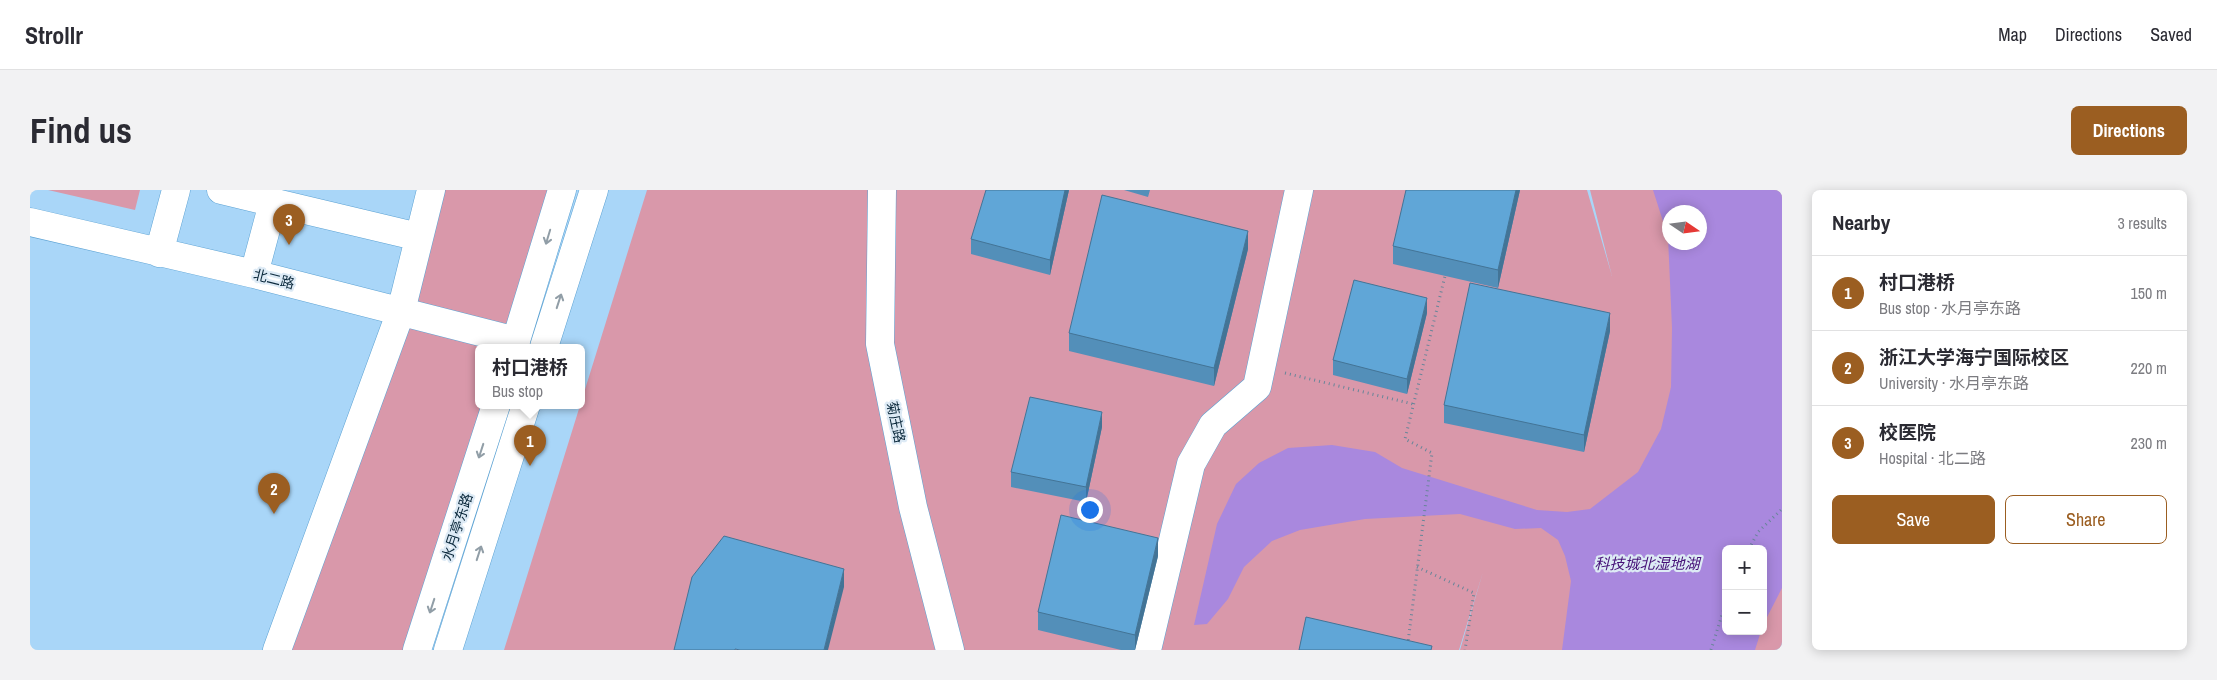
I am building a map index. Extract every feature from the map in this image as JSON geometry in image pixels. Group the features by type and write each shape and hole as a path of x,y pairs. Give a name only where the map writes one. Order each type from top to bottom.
{"street":[{"path":"159,253 176,190"},
{"path":"221,190 419,237"},
{"path":"277,650 401,311 431,190"},
{"path":"516,344 562,190"},
{"path":"545,344 594,190"},
{"name":"菊庄路","path":"882,190 880,344 914,507 950,650"},
{"path":"1147,650 1191,464 1213,425 1257,387 1299,190"},
{"path":"254,274 273,203"},
{"name":"北二路","path":"30,222 254,274 401,311 516,344"},
{"name":"水月亭东路","path":"418,650 495,409"},
{"name":"水月亭东路","path":"448,650 525,409"}],"path":[{"path":"1407,650 1432,452 1404,439 1445,276"},
{"path":"1262,368 1413,404"},
{"path":"1751,545 1758,532 1782,509"},
{"path":"1417,567 1474,593 1465,650"},
{"path":"1711,650 1722,615"}],"shaded area":[{"path":"30,190 1782,190 1782,650 30,650"},
{"path":"48,190 140,190 135,210"},
{"path":"431,190 563,190 515,344 475,344 475,409 494,409 410,650 277,650"},
{"path":"647,190 1587,190 1612,276 1590,190 1782,190 1782,650 1460,650 1483,572 1459,650 504,650 579,409 585,409 585,389"}],"water":[{"name":"科技城北湿地湖","path":"1653,190 1782,190 1782,588 1767,617 1767,545 1722,545 1722,635 1760,635 1755,650 1562,650 1571,581 1565,556 1558,540 1541,528 1515,529 1460,514 1365,519 1300,530 1272,541 1244,567 1228,599 1207,624 1194,625 1217,524 1236,484 1259,463 1288,448 1332,445 1375,452 1402,468 1537,510 1567,512 1590,509 1638,472 1661,429 1671,387 1672,328 1669,250 1707,250 1707,205 1662,205 1662,218"}],"building":[{"path":"986,190 1065,190 1050,260 971,239"},
{"path":"1406,190 1516,190 1498,270 1393,246"},
{"path":"1102,195 1248,231 1214,368 1069,333"},
{"path":"1354,280 1427,298 1407,379 1333,360"},
{"path":"1470,283 1610,313 1584,435 1444,405"},
{"path":"1030,397 1102,412 1086,487 1011,472"},
{"path":"1061,515 1158,538 1135,635 1038,612"},
{"path":"724,536 844,569 824,650 674,650 692,577"},
{"path":"1306,617 1432,646 1431,650 1299,650"}],"place":[{"name":"校医院","path":"289,245"},
{"name":"村口港桥","path":"530,466"},
{"name":"浙江大学海宁国际校区","path":"274,514"}]}
